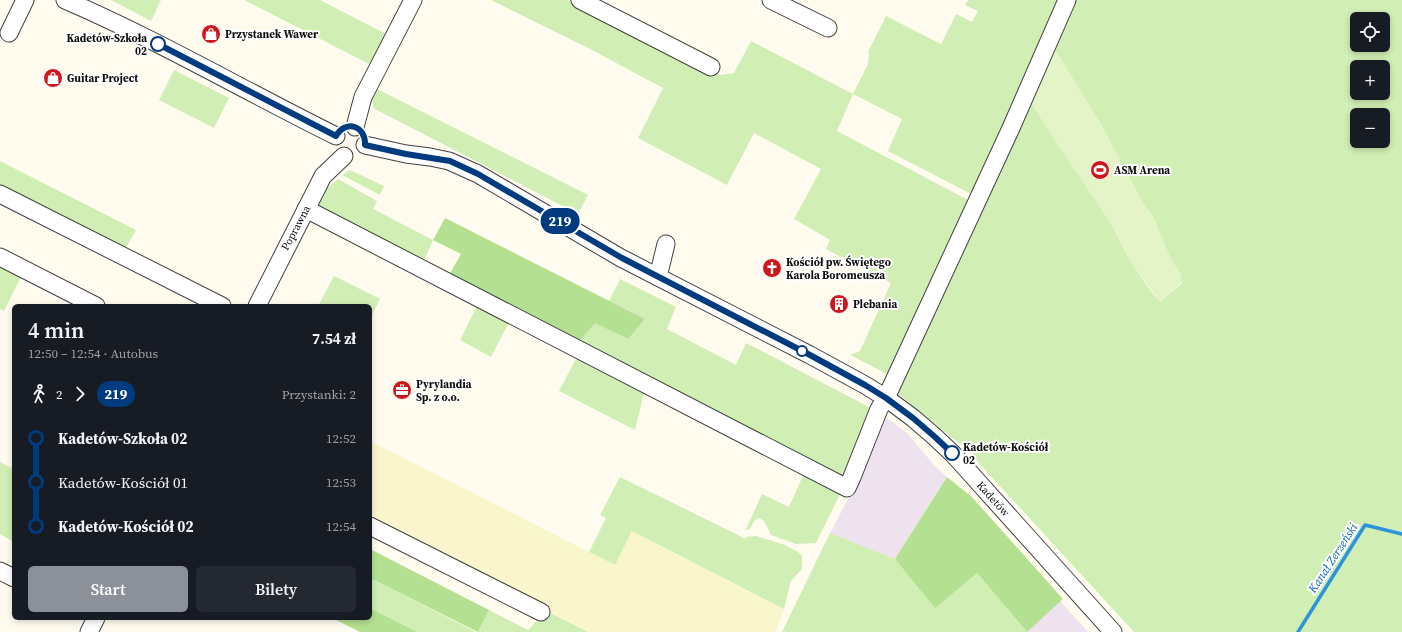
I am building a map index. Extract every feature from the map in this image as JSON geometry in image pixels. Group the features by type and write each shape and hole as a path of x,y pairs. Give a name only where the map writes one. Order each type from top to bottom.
{"street":[{"path":"9,32 25,0 34,2 39,0"},
{"path":"65,0 101,15 144,36 336,136"},
{"path":"355,127 364,97 413,0"},
{"path":"580,0 711,67"},
{"path":"771,0 828,28"},
{"path":"306,210 847,488 879,409 886,398 1067,0"},
{"path":"346,127 355,127 362,132 365,145 363,150 354,156 344,156 336,147 336,136 346,127"},
{"name":"Kadetów","path":"365,145 406,154 430,157 462,166 512,192 622,258 810,355 886,398 935,437 953,454 1113,632"},
{"name":"Poprawna","path":"258,304 323,176 344,156"},
{"path":"0,194 218,304"},
{"path":"658,277 666,244"},
{"path":"0,257 92,304"},
{"path":"372,527 541,612"},
{"path":"0,571 12,577"}],"shaded area":[{"path":"883,415 907,433 934,465 947,477 895,559 830,533 855,486"},
{"path":"372,442 615,565 632,531 784,609 776,632 588,632 372,522"},
{"path":"1060,601 1088,632 1026,632"}],"green space":[{"path":"111,0 161,0 151,21"},
{"path":"244,0 320,0 386,34 371,65"},
{"path":"491,0 567,0 720,75 734,73 751,41 853,94 837,131 970,201 889,375 850,355 860,351 891,283 826,249 830,240 794,219 821,169 754,133 727,185 638,138 663,88 590,49"},
{"path":"968,0 1062,0 973,195 888,151 902,119 853,94 868,64 868,52 886,16 941,44 956,14 972,22 978,11 965,5"},
{"path":"1072,0 1402,0 1402,632 1134,632 966,449 893,390","holes":["1035,95 1087,102 1102,126 1141,200 1153,217 1171,260 1180,273 1182,283 1160,302 1135,268 1110,222 1031,102"]},
{"name":"ASM Arena","path":"1055,49 1102,126 1141,200 1153,217 1171,260 1180,273 1182,282 1160,302 1135,268 1110,222 1031,102"},
{"path":"174,70 229,98 214,128 159,100"},
{"path":"377,89 588,195 578,214 373,108 372,98"},
{"path":"0,161 136,230 124,251 0,188"},
{"path":"350,170 384,186 380,195 342,175"},
{"path":"338,179 377,201 373,209 433,240 422,265 314,208 326,186 329,187"},
{"path":"445,218 645,319 628,339 595,323 577,344 448,277 461,254 433,240"},
{"path":"0,262 23,273 4,311 0,309"},
{"path":"334,276 380,299 372,315 372,304 319,304"},
{"path":"620,279 676,307 667,329 736,365 746,343 873,409 847,482 577,344 595,322 627,339 645,319 609,301"},
{"path":"478,304 510,320 491,357 460,340"},
{"path":"578,355 645,389 635,430 559,391"},
{"path":"0,462 12,468 12,541 0,534"},
{"path":"805,471 842,490 816,543 796,544 771,535 764,521 759,518 754,521 750,529 745,531 762,494 789,507"},
{"path":"620,477 746,539 746,537 756,536 785,545 798,552 802,556 802,569 791,581 784,609 632,531 615,565 589,552 606,518 600,515"},
{"path":"947,477 972,497 1063,599 1027,632 977,573 935,608 895,559"},
{"path":"830,533 895,559 935,607 977,573 1027,632 782,632"},
{"path":"372,550 489,610 478,632 372,579"},
{"path":"372,579 476,632 417,632 372,609"},
{"path":"372,609 417,632 360,632 336,620 372,620"},
{"path":"489,610 528,630 546,611 588,632 478,632"}],"waterway":[{"name":"Kanał Zerzeński","path":"1298,632 1365,525 1402,534"}],"bus line":[{"name":"219","path":"158,44 336,136 338,132 346,127 355,127 362,132 365,145 406,154 450,161 478,174 512,192 622,258 865,385 913,418 952,453"}],"place":[{"name":"Przystanek Wawer","path":"211,34"},
{"name":"Kadetów-Szkoła 02","path":"158,44"},
{"name":"Guitar Project","path":"53,78"},
{"name":"ASM Arena","path":"1100,170"},
{"name":"Kościół pw. Świętego Karola Boromeusza","path":"772,268"},
{"name":"Plebania","path":"839,304"},
{"name":"Pyrylandia Sp. z o.o.","path":"402,390"},
{"name":"Kadetów-Kościół 02","path":"952,453"}]}
